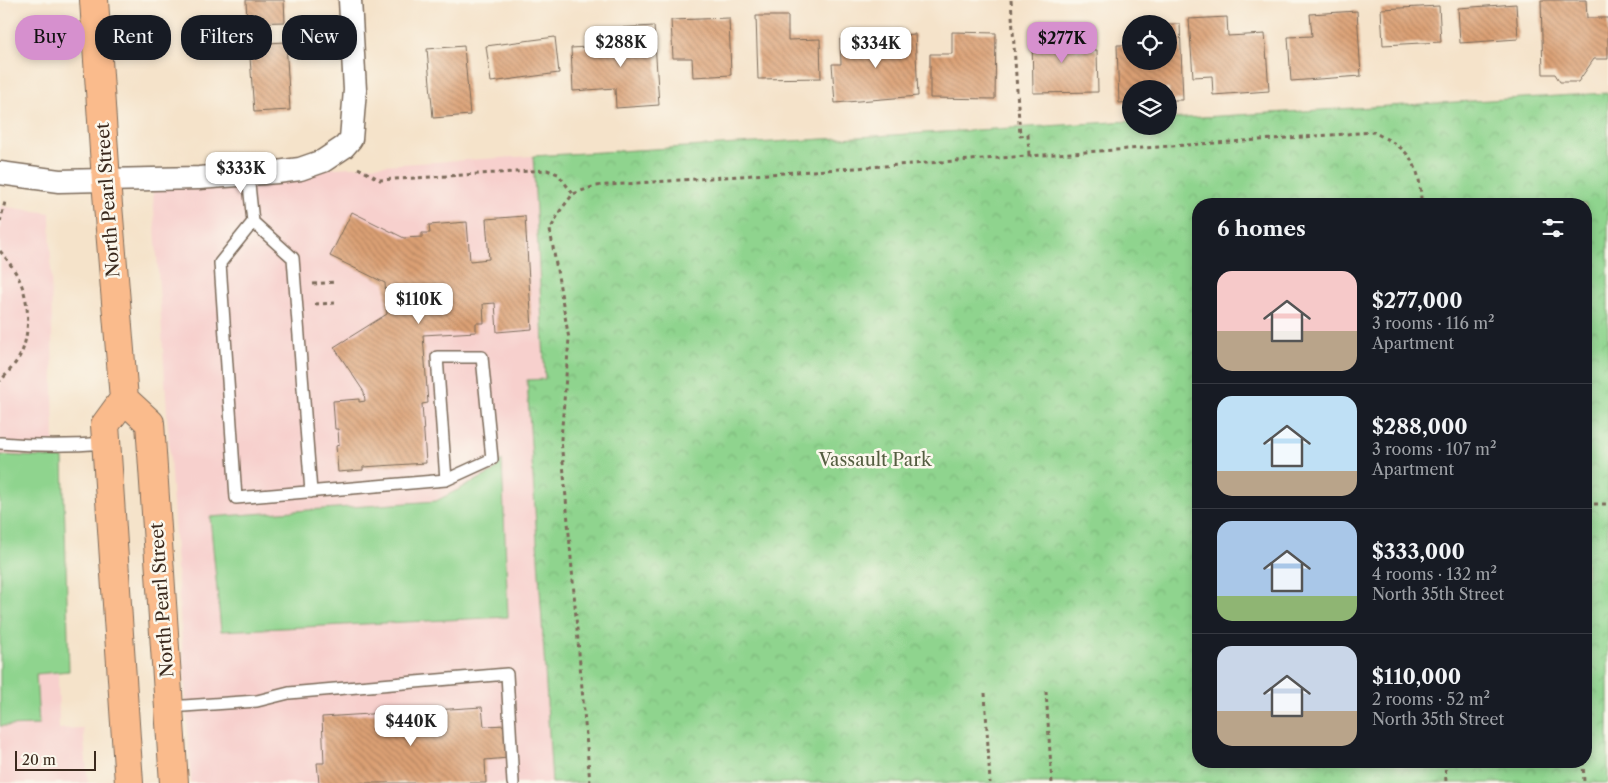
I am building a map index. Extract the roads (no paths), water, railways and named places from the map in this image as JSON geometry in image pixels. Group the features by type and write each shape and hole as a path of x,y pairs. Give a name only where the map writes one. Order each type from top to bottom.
{"main road":[{"name":"North Pearl Street","path":"94,0 106,181 124,399 150,423 174,783"},
{"path":"124,399 105,425 129,783"}],"street":[{"path":"0,173 59,181 106,181 248,175 300,169 323,161 344,147 351,139 355,90 350,0"}],"lane":[{"path":"248,175 253,222 293,258 311,492"},
{"path":"253,222 220,263 236,498 446,480 492,458 482,357 437,357 446,480"},
{"path":"0,443 27,446 71,446 106,443"},
{"path":"169,707 257,701 289,693 507,674 513,783"}],"park label":[{"name":"Vassault Park","path":"875,460"}]}
